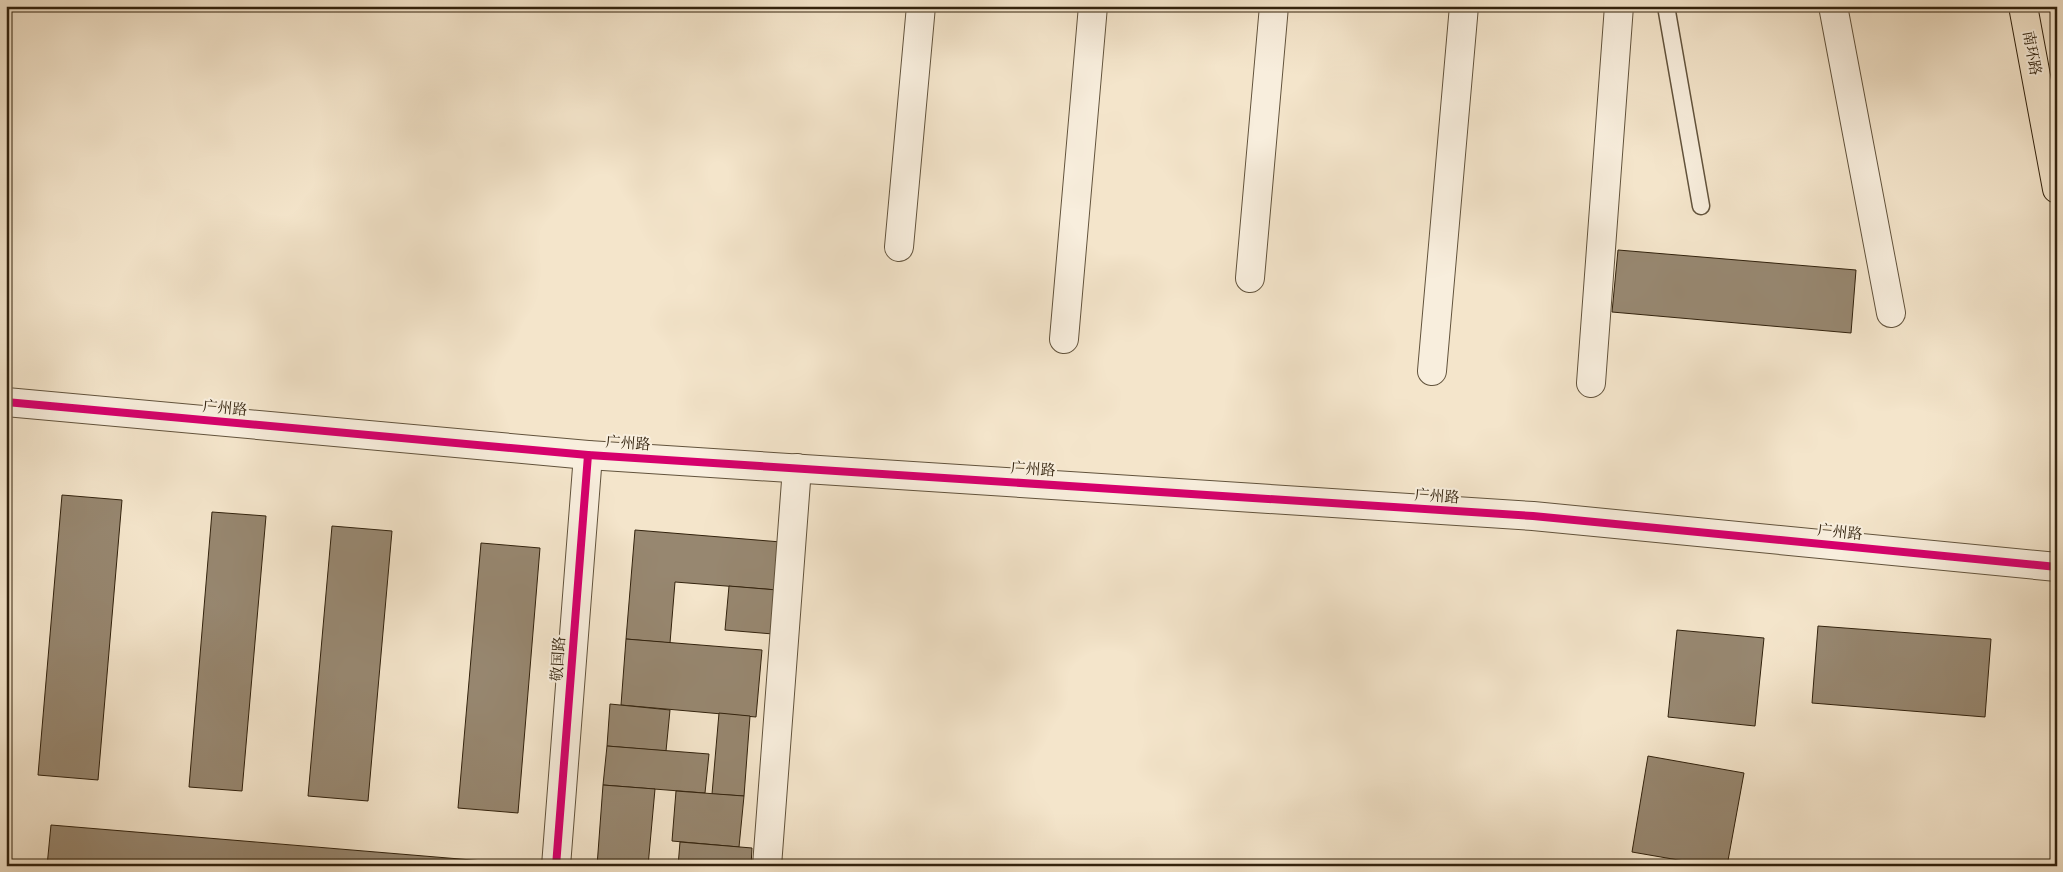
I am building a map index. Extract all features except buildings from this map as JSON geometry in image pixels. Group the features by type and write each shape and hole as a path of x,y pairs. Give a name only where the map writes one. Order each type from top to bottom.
{"main road":[{"name":"南环路","path":"2023,6 2057,189"}],"street":[{"path":"899,246 920,6"},
{"path":"1064,339 1093,6"},
{"path":"1250,278 1274,6"},
{"path":"1432,371 1464,6"},
{"path":"1591,382 1619,6"},
{"path":"1834,6 1891,313"},
{"name":"广州路","path":"6,402 588,455 1533,516 2057,566"},
{"name":"敬国路","path":"556,866 588,455"},
{"path":"767,866 797,468"}],"lane":[{"path":"1666,6 1701,206"}],"cycle path":[{"path":"6,402 588,455 1533,516 2057,567"},
{"path":"556,866 588,455"}]}
